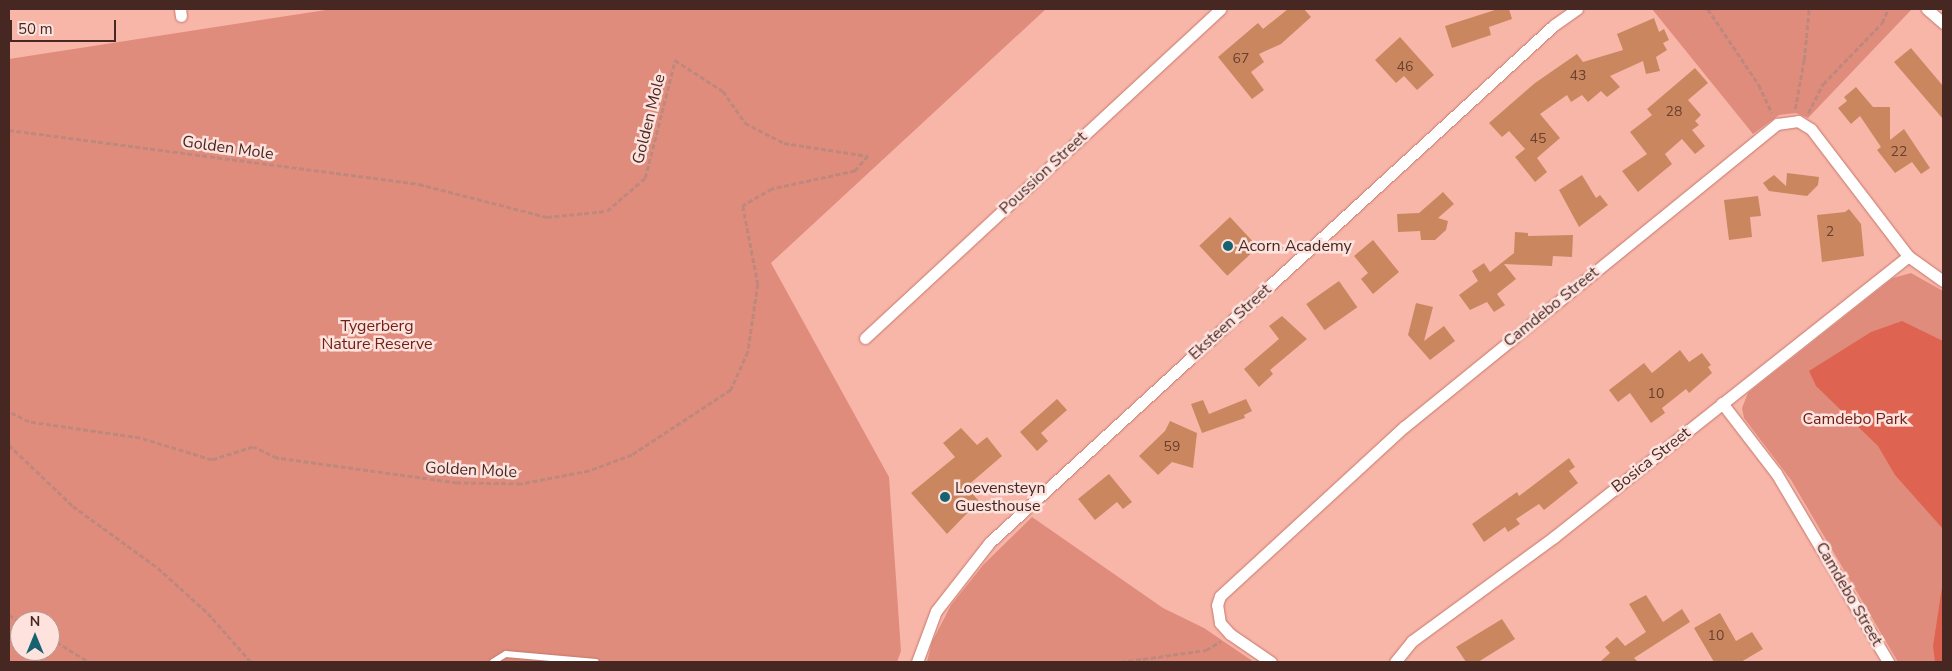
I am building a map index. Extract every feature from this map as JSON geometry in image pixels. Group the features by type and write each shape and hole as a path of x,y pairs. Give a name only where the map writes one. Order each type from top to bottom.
{"street":[{"name":"Poussion Street","path":"865,338 1220,9"},
{"name":"Eksteen Street","path":"917,662 936,611 990,542 1554,26 1577,9"},
{"path":"1927,9 1943,22"},
{"name":"Camdebo Street","path":"1270,662 1230,634 1218,616 1220,596 1404,427 1777,124 1798,122"},
{"path":"1798,122 1811,129 1908,256 1943,281"},
{"name":"Bosica Street","path":"1395,662 1412,641 1554,537 1908,256"},
{"name":"Camdebo Street","path":"1722,404 1776,473 1888,662"}],"lane":[{"path":"493,662 506,654 596,662"}],"path":[{"path":"1708,9 1759,85 1777,124"},
{"path":"1798,122 1809,9"},
{"path":"1798,122 1823,84 1882,23 1888,9"},
{"name":"Golden Mole","path":"9,130 419,184 547,217 607,211 646,178 675,60 723,91 745,123 784,143 868,156 855,171 772,190 743,206 758,284 748,352 731,390 632,455 589,471 521,484 457,484 277,458 253,447 212,460 140,438 29,422 9,412"},
{"path":"9,445 73,506 158,568 208,613 251,662"},
{"path":"1121,662 1206,650 1230,634"},
{"path":"60,644 89,662"}],"green space":[{"name":"Tygerberg Nature Reserve","path":"332,9 1046,9 771,263 889,477 901,651 897,662 9,662 9,59"},
{"path":"1652,9 1912,9 1808,118 1796,113 1779,115 1753,134"},
{"name":"Camdebo Park","path":"1911,273 1943,291 1943,662 1898,662 1791,480 1744,418 1742,408 1748,393 1893,278"},
{"path":"1902,321 1943,341 1943,529 1895,475 1878,446 1816,386 1809,371 1871,332"},
{"path":"1032,517 1163,608 1204,628 1254,662 927,662 932,642 951,605 984,564"},
{"path":"1943,581 1943,662 1935,662 1933,646"}],"building":[{"path":"1288,9 1304,9 1311,17 1281,44 1259,54 1264,62 1251,72 1264,90 1252,99 1218,57 1258,23 1263,29"},
{"path":"1498,9 1509,9 1512,19 1489,27 1491,35 1452,48 1445,26"},
{"path":"1654,18 1659,32 1664,29 1669,40 1663,43 1667,50 1656,57 1660,71 1646,74 1643,61 1610,76 1620,87 1607,97 1601,91 1588,102 1582,95 1571,102 1567,95 1540,114 1560,138 1537,158 1547,172 1535,182 1515,157 1525,149 1509,131 1502,137 1489,123 1535,83 1577,54 1583,62 1623,50 1617,34"},
{"path":"1400,37 1434,75 1417,90 1404,76 1396,83 1375,60"},
{"path":"1911,48 1943,86 1943,119 1894,62"},
{"path":"1695,68 1708,83 1688,100 1701,115 1695,121 1699,125 1692,130 1705,146 1695,154 1682,139 1665,154 1672,164 1638,192 1622,171 1647,154 1630,132 1652,115 1647,109"},
{"path":"1856,87 1873,107 1890,107 1890,140 1904,129 1930,168 1921,174 1912,162 1895,173 1877,150 1881,147 1860,116 1851,124 1838,108 1847,101 1844,97"},
{"path":"1787,173 1819,177 1818,185 1807,196 1769,191 1763,183 1774,175 1786,186"},
{"path":"1582,175 1596,198 1600,195 1608,205 1579,227 1559,190"},
{"path":"1443,192 1454,204 1438,218 1448,221 1446,230 1435,240 1421,240 1420,231 1398,232 1397,214 1419,213"},
{"path":"1758,196 1761,216 1750,217 1752,237 1729,240 1724,200"},
{"path":"1849,209 1861,224 1864,256 1822,262 1817,215 1845,212"},
{"name":"Acorn Academy","path":"1230,217 1258,247 1227,276 1199,246"},
{"path":"1515,232 1528,233 1528,236 1573,235 1572,257 1553,256 1552,266 1504,264 1516,279 1497,294 1505,305 1494,312 1487,302 1470,310 1459,295 1478,281 1472,271 1484,263 1490,272 1514,253"},
{"path":"1373,240 1399,272 1373,294 1361,279 1368,273 1354,256"},
{"path":"1339,281 1357,307 1325,330 1306,304"},
{"path":"1416,303 1433,307 1424,341 1444,326 1455,341 1430,360 1408,335"},
{"path":"1282,316 1307,339 1270,370 1273,374 1259,387 1244,369 1279,339 1269,326"},
{"path":"1680,350 1689,362 1702,353 1711,365 1708,367 1712,373 1689,393 1686,389 1662,408 1665,413 1651,423 1630,393 1618,402 1609,390 1644,363 1652,373"},
{"path":"1057,399 1067,410 1041,433 1048,441 1037,451 1020,432"},
{"path":"1246,399 1252,411 1244,415 1245,418 1202,433 1191,404 1203,400 1209,414"},
{"path":"1170,421 1197,433 1193,468 1172,462 1158,475 1139,456 1165,431"},
{"path":"961,428 977,445 987,437 1002,456 966,487 979,501 947,534 911,493 955,457 943,443"},
{"path":"1569,458 1575,467 1569,471 1578,483 1544,510 1539,504 1516,519 1520,524 1508,532 1505,527 1484,542 1472,524 1517,492 1519,496"},
{"path":"1109,474 1132,502 1123,509 1117,502 1095,520 1078,499"},
{"path":"1646,595 1663,622 1682,609 1690,622 1634,658 1638,662 1600,662 1610,653 1605,647 1617,637 1625,646 1646,632 1629,604"},
{"path":"1720,613 1736,641 1752,632 1763,649 1741,662 1714,662 1694,628"},
{"path":"1502,619 1515,639 1478,662 1466,662 1456,647"}],"place":[{"name":"Acorn Academy","path":"1228,246"},
{"name":"Loevensteyn Guesthouse","path":"945,497"}]}
